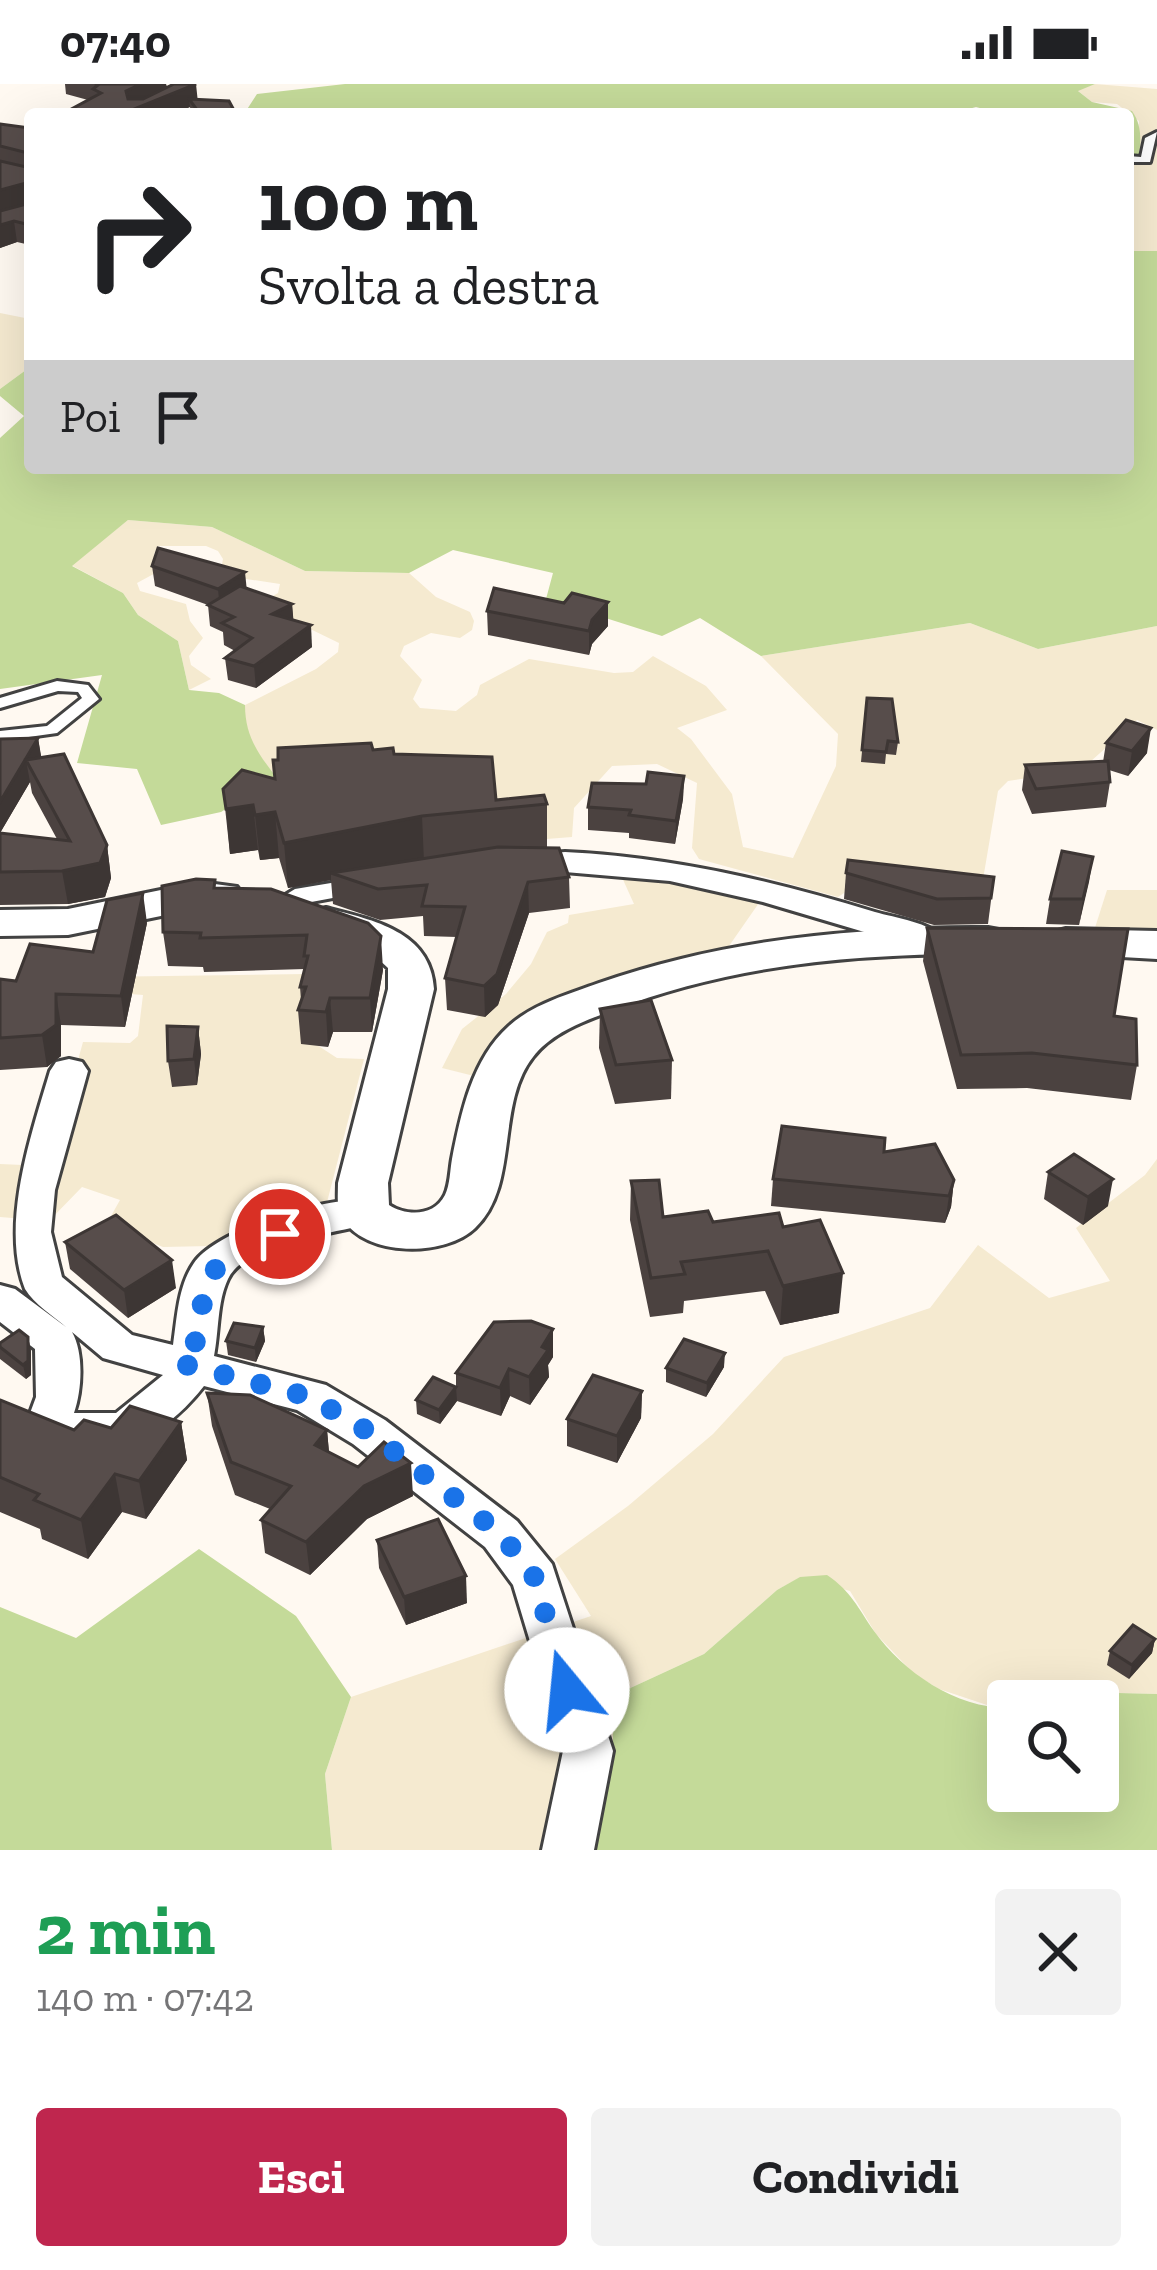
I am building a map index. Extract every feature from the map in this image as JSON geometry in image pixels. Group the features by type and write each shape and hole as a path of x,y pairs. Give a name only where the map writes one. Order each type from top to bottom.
{"street":[{"path":"498,866 569,859 668,874 777,893 925,940"},
{"path":"296,897 391,880"},
{"path":"0,923 68,922 200,896 259,897 389,943 410,965 411,989 363,1183 364,1212 377,1225 422,1232 450,1221 469,1202 483,1124 507,1060 524,1037 554,1017 683,970 848,942 1157,945"},
{"path":"69,1071 35,1190 32,1232 43,1284 118,1347 310,1397 369,1432 501,1534 535,1578 588,1751 568,1850"},
{"path":"0,1300 56,1342 58,1396 47,1424 89,1436 133,1425 167,1402 193,1354 210,1271 219,1259 249,1241 364,1212"}],"lane":[{"path":"1134,160 1144,162 1150,138 1157,135"},
{"path":"0,703 67,685 83,688 91,699 51,730 0,736"}],"shaded area":[{"path":"1095,84 1157,89 1157,251 1134,251 1134,154 1138,156 1139,121 1134,108 1092,102 1077,90"},
{"path":"0,313 24,318 24,371 0,389"},
{"path":"128,520 212,527 305,571 409,573 436,597 470,612 472,630 460,638 431,633 404,646 400,656 422,680 413,699 420,708 456,711 477,695 480,685 529,659 614,673 633,672 653,656 706,686 727,710 677,728 691,739 732,794 743,847 793,858 836,766 838,734 761,656 970,623 1038,649 1157,626 1157,730 1137,720 1081,770 1008,781 998,791 980,897 864,880 838,897 699,859 692,848 697,783 657,764 612,766 574,808 572,837 508,842 276,777 253,747 245,726 245,705 316,669 338,652 339,643 267,608 266,600 278,593 280,584 220,575 223,559 206,546 158,546 154,554 161,570 137,583 140,591 186,604 190,621 203,638 189,656 191,665 211,679 189,690 178,641 138,615 123,593 71,565"},
{"path":"620,873 761,900 729,946 580,992 512,1027 474,1076 442,1068 462,1029 506,994 531,964 547,932 568,923 569,915 634,904"},
{"path":"1107,890 1157,890 1157,936 1093,934"},
{"path":"306,974 314,1043 337,1058 364,1059 325,1210 279,1220 211,1246 163,1247 106,1225 120,1200 82,1187 49,1221 0,1217 0,1164 23,1165 73,1078 83,1042 130,1043 138,1036 143,995 90,991 95,977"},
{"path":"1157,1159 1157,1694 1119,1693 1119,1680 987,1680 987,1705 939,1689 914,1674 876,1634 850,1591 801,1577 777,1590 704,1654 626,1690 613,1712 613,1764 593,1850 332,1850 325,1774 351,1697 591,1616 555,1559 628,1506 713,1434 784,1357 930,1308 978,1245 1049,1298 1110,1281 1076,1228 1145,1175"}],"green space":[{"path":"345,84 1095,84 1078,91 1092,102 1119,108 248,108 257,94"},
{"path":"1134,116 1139,127 1139,157 1134,154"},
{"path":"1134,251 1157,251 1157,626 1038,649 970,623 761,656 700,618 662,636 546,599 553,573 453,550 409,573 305,571 212,527 128,520 72,566 123,593 138,615 178,641 189,690 219,693 245,705 250,735 276,777 221,812 161,825 137,769 77,763 102,675 0,689 0,438 24,416 24,474 1134,474"},
{"path":"24,371 24,416 0,396 0,389"},
{"path":"199,1549 296,1616 351,1697 325,1774 332,1850 0,1850 0,1607 76,1638"},
{"path":"827,1575 915,1673 950,1694 987,1706 987,1812 1119,1812 1119,1693 1157,1694 1157,1850 593,1850 613,1764 613,1712 626,1690 704,1654 777,1590 800,1577"}],"building":[{"path":"141,84 126,91 128,99 143,99 174,84 196,84 136,108 73,108 101,93 93,89"},
{"path":"189,99 229,101 233,108 196,108"},
{"path":"0,124 24,127 24,152 0,146"},
{"path":"0,161 24,167 24,184 0,190"},
{"path":"24,205 24,224 0,225 0,211"},
{"path":"158,548 245,572 218,589 152,566"},
{"path":"240,586 292,604 272,614 311,625 254,666 225,658 252,638 222,623 234,617 208,605"},
{"path":"494,588 564,603 572,593 608,602 589,631 487,611"},
{"path":"867,698 892,699 898,742 888,741 886,752 862,750"},
{"path":"1126,720 1151,728 1132,751 1106,743"},
{"path":"38,738 0,802 0,739"},
{"path":"371,743 373,750 393,748 394,754 492,757 496,800 544,795 547,804 422,816 284,843 275,812 255,815 253,805 226,809 223,789 242,770 275,779 273,760 278,760 278,748"},
{"path":"64,754 107,845 100,863 62,871 0,872 0,833 70,841 26,760"},
{"path":"1108,761 1110,782 1036,789 1025,765"},
{"path":"648,772 684,776 676,821 629,815 631,810 588,807 592,783 646,784"},
{"path":"498,847 559,848 569,877 528,882 497,974 484,986 445,978 465,907 422,906 427,885 378,889 331,873"},
{"path":"1062,851 1093,857 1083,899 1050,899"},
{"path":"848,860 994,877 991,898 937,899 846,873"},
{"path":"215,880 214,888 271,889 368,923 381,936 370,998 330,998 326,1012 298,1010 306,987 300,987 308,956 304,956 307,935 200,938 201,933 163,932 162,886"},
{"path":"143,893 121,996 56,994 56,1025 42,1035 0,1038 0,979 16,981 30,944 93,952 107,900"},
{"path":"927,928 1128,929 1114,1016 1136,1019 1137,1065 1032,1053 961,1055"},
{"path":"651,1000 672,1060 616,1065 600,1009"},
{"path":"167,1026 198,1027 194,1059 168,1061"},
{"path":"782,1126 885,1138 884,1152 935,1144 954,1180 949,1196 773,1179"},
{"path":"1074,1154 1113,1179 1088,1197 1048,1172"},
{"path":"659,1180 663,1217 708,1211 713,1222 779,1213 783,1227 820,1220 843,1273 783,1286 768,1251 681,1262 685,1274 651,1278 631,1181"},
{"path":"116,1215 172,1260 124,1290 65,1242"},
{"path":"531,1321 553,1329 542,1347 548,1350 529,1377 509,1369 500,1388 456,1373 494,1322"},
{"path":"234,1323 263,1327 255,1348 226,1341"},
{"path":"19,1330 28,1337 28,1361 23,1365 0,1347"},
{"path":"684,1339 725,1353 707,1383 666,1368"},
{"path":"593,1375 642,1391 617,1436 567,1419"},
{"path":"433,1377 456,1387 439,1410 416,1400"},
{"path":"207,1393 250,1395 327,1430 315,1445 358,1467 384,1442 411,1463 364,1486 306,1542 261,1520 291,1486 231,1462"},
{"path":"0,1400 74,1430 84,1420 111,1428 130,1406 181,1422 139,1481 115,1474 81,1520 34,1500 39,1494 0,1477"},
{"path":"438,1519 466,1576 404,1597 377,1540"},
{"path":"1133,1625 1155,1639 1132,1665 1110,1651"}],"route":[{"path":"280,1234 249,1241 219,1259 210,1271 193,1354 179,1363 310,1397 369,1432 501,1534 535,1578 567,1690"}]}
